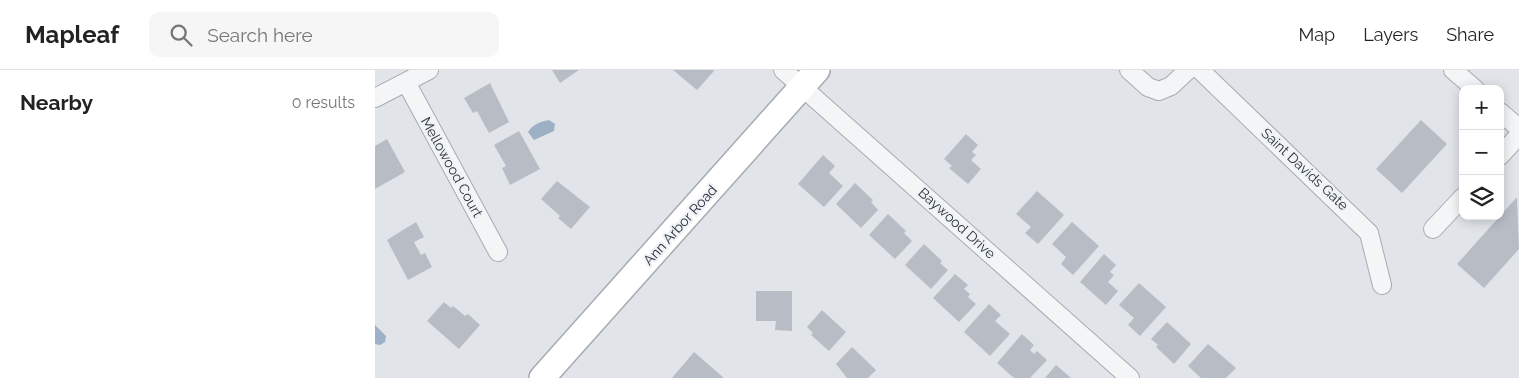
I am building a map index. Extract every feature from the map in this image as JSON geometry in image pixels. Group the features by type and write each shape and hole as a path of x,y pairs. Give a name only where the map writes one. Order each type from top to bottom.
{"main road":[{"name":"Ann Arbor Road","path":"541,378 810,78"}],"street":[{"path":"375,98 429,70"},
{"name":"Baywood Drive","path":"783,70 810,78 1130,378"},
{"path":"1129,70 1148,87 1159,91 1171,86 1188,70"},
{"name":"Saint Davids Gate","path":"1200,70 1369,233 1382,285"},
{"path":"1453,70 1470,85"},
{"name":"Mellowood Court","path":"406,82 498,252"},
{"path":"1504,115 1519,128"},
{"path":"1504,152 1519,135"},
{"path":"1433,230 1459,201"}],"water":[{"path":"549,120 555,124 554,131 534,140 528,132 530,129 537,124"},
{"path":"375,325 386,336 385,342 380,345 375,344"}],"building":[{"path":"552,70 579,70 560,83"},
{"path":"673,70 713,70 714,71 697,90"},
{"path":"490,83 509,122 489,133 477,111 473,113 464,98"},
{"path":"1421,120 1447,144 1402,193 1376,169"},
{"path":"519,131 540,169 510,185 502,168 506,166 494,145"},
{"path":"966,134 978,145 972,152 976,155 971,160 981,169 968,184 949,168 952,166 944,159"},
{"path":"387,139 405,172 375,189 375,146"},
{"path":"823,155 835,166 829,173 843,186 824,207 798,184"},
{"path":"557,181 590,207 571,229 541,199"},
{"path":"855,183 873,200 871,202 878,210 861,228 836,204"},
{"path":"1037,191 1064,215 1038,244 1025,233 1031,227 1016,214"},
{"path":"1517,197 1519,249 1484,288 1457,264 1496,220 1504,220 1504,212"},
{"path":"888,214 906,231 904,233 912,241 895,259 869,235"},
{"path":"416,222 424,237 414,242 421,255 425,253 432,267 408,280 387,240"},
{"path":"1072,222 1099,246 1073,275 1061,264 1066,257 1052,244"},
{"path":"924,244 942,261 940,263 948,270 931,289 905,265"},
{"path":"1104,254 1116,265 1110,272 1114,275 1108,282 1118,291 1106,305 1080,282"},
{"path":"955,274 968,285 964,289 970,294 968,297 976,304 959,322 933,298"},
{"path":"1139,283 1166,307 1140,336 1128,325 1134,318 1119,305"},
{"path":"756,291 792,291 792,331 775,330 776,321 756,321"},
{"path":"444,302 451,308 453,306 465,316 468,314 480,325 459,349 427,321"},
{"path":"989,304 1001,315 995,321 1010,334 990,356 964,332"},
{"path":"822,310 846,332 829,351 811,335 813,333 807,327"},
{"path":"1167,322 1191,344 1174,364 1156,347 1158,345 1151,339"},
{"path":"1022,334 1034,345 1030,350 1034,354 1037,351 1047,360 1030,378 1014,378 997,363"},
{"path":"1208,344 1236,368 1226,378 1201,378 1188,366"},
{"path":"852,347 876,370 868,378 847,378 836,364"},
{"path":"694,352 724,378 672,378"},
{"path":"1056,365 1071,378 1045,378"}]}
